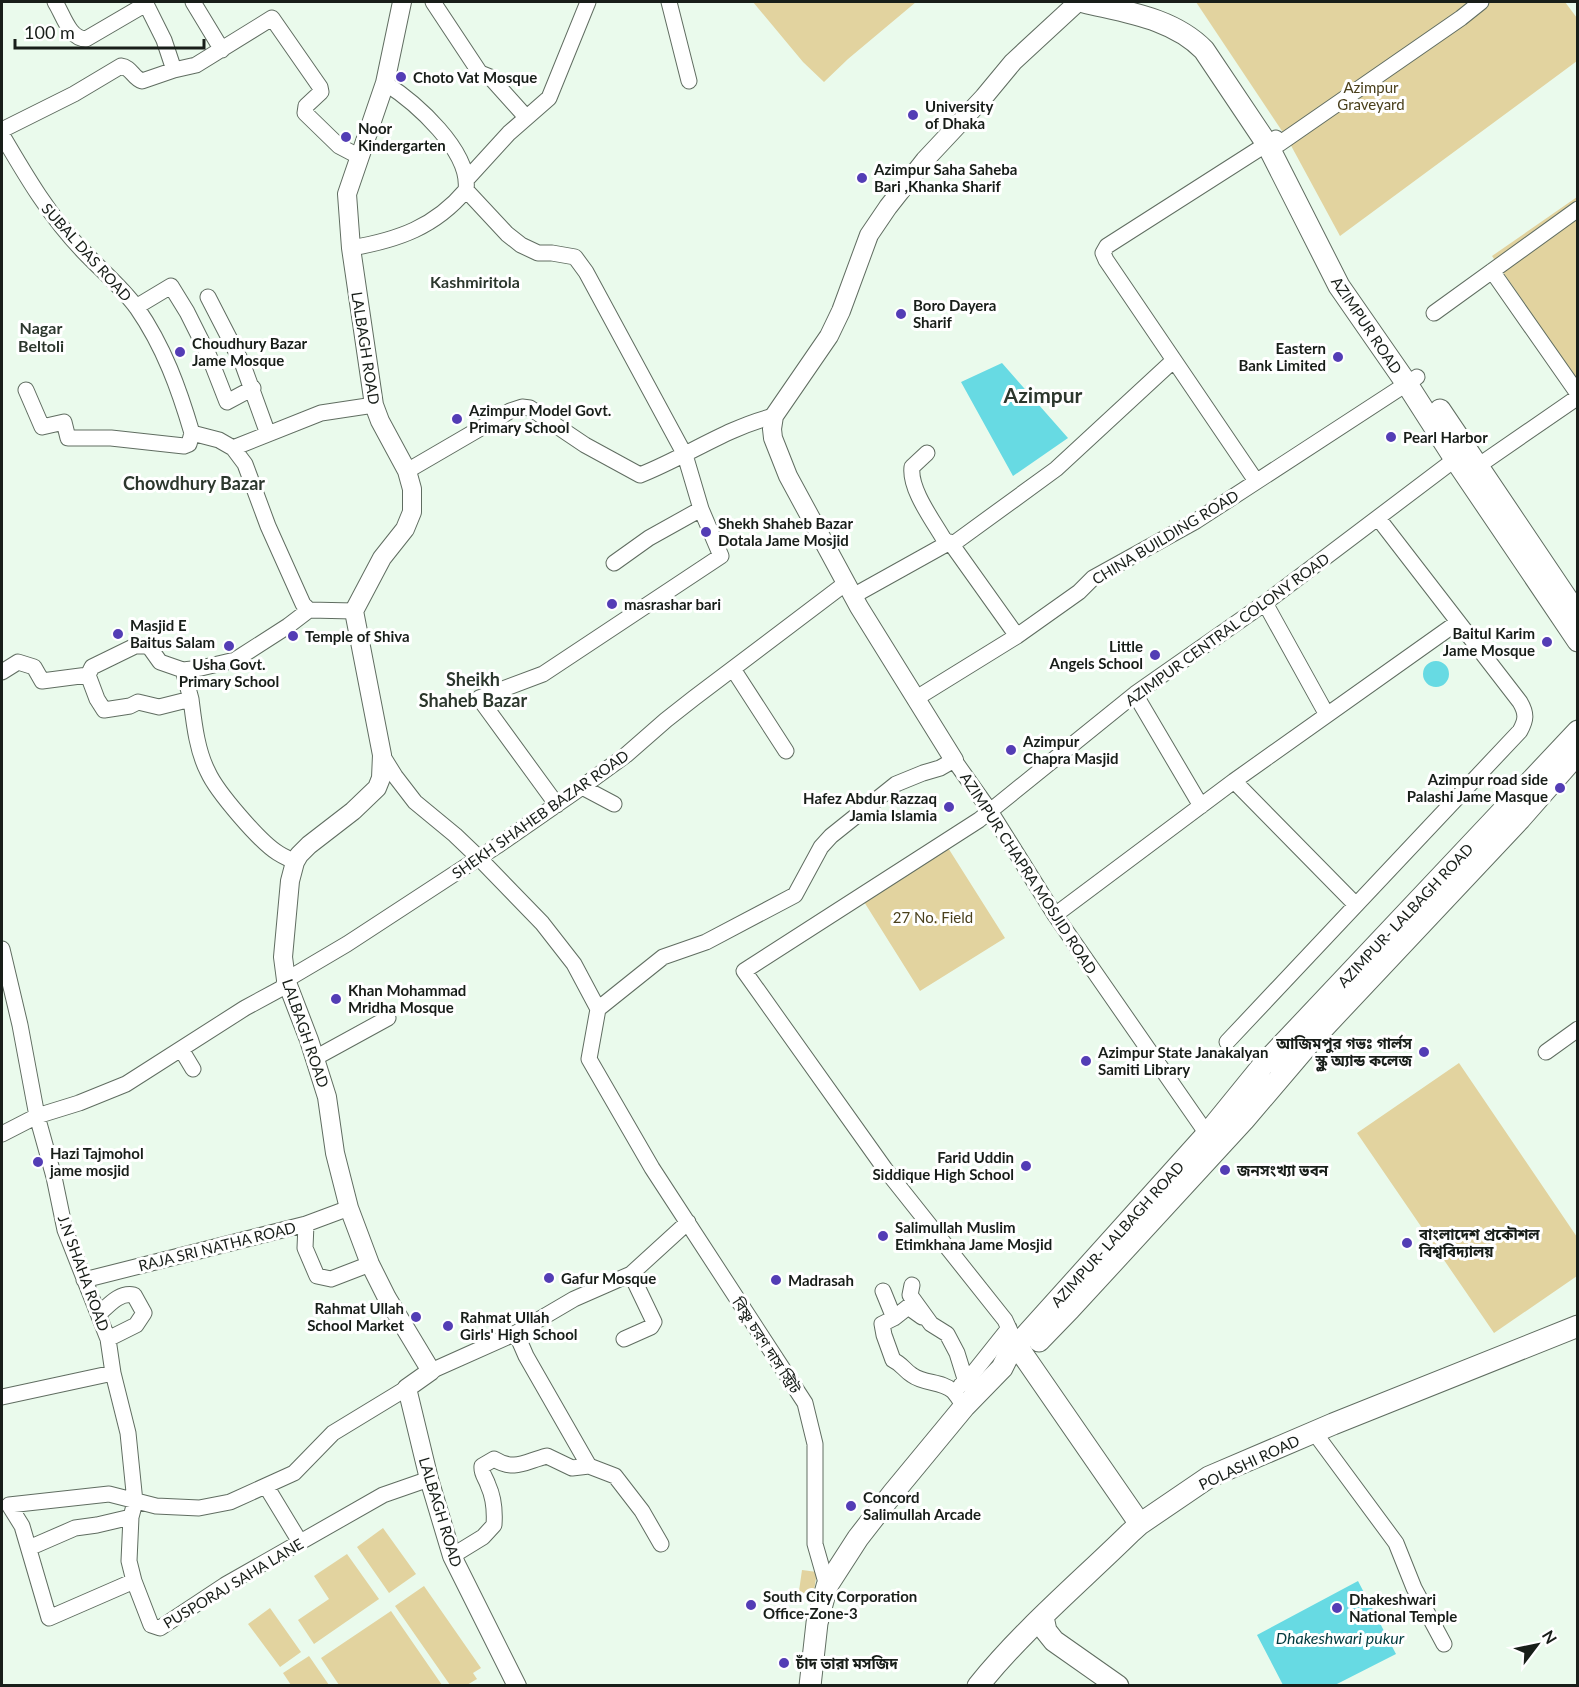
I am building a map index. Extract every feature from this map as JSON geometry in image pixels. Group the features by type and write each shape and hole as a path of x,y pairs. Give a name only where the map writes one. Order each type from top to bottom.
{"main road":[{"name":"AZIMPUR ROAD","path":"1084,2 1157,20 1195,41 1274,142"},
{"name":"AZIMPUR ROAD","path":"1118,2 1176,18 1201,31 1212,42 1274,142 1350,280 1412,381 1578,615"},
{"name":"AZIMPUR ROAD","path":"1467,459 1578,641"},
{"name":"AZIMPUR- LALBAGH ROAD","path":"827,1586 858,1538 958,1399 1013,1352 1207,1134 1272,1056 1578,731"},
{"path":"1135,1528 1013,1352 1070,1310 1244,1120 1313,1039 1520,819 1578,753"},
{"name":"POLASHI ROAD","path":"978,1686 991,1669 1042,1617 1135,1528 1209,1477 1314,1432 1578,1326"},
{"path":"810,1686 817,1623 827,1586"},
{"path":"1042,1617 1046,1632 1054,1641 1118,1686"}],"street":[{"path":"56,2 74,35 79,39 86,39 145,3 164,40 174,70"},
{"path":"193,2 222,50"},
{"name":"LALBAGH ROAD","path":"354,611 382,558 405,529 412,512 411,483 407,471 374,405 351,248 347,194 385,83 402,2"},
{"path":"433,2 480,74 490,77 526,117"},
{"path":"351,248 400,236 431,222 454,204 466,184 508,133 549,98 588,2"},
{"path":"669,2 689,81"},
{"path":"407,471 510,411 522,407 530,408 585,445 640,475 741,426 774,416 829,336 841,311 869,235 888,207 925,160 984,97 1012,62 1078,2"},
{"path":"1256,481 1103,253 1107,246 1274,142 1461,18 1481,2"},
{"path":"2,130 74,94 121,66 142,81 196,65 269,19 274,19 320,87 321,92 306,106 304,112 339,146 360,157"},
{"path":"385,83 423,111 441,131 458,159 466,184 507,234 521,245 538,253 574,257 586,272 685,454 701,509 721,556 543,674 479,698 557,805"},
{"name":"SUBAL DAS ROAD","path":"2,135 36,193 83,251 136,307 163,351 179,390 192,433"},
{"path":"1434,313 1578,209"},
{"path":"1492,271 1578,396"},
{"name":"SUBAL DAS ROAD","path":"136,307 171,286 200,338 227,402 253,388"},
{"path":"208,297 253,388 268,434"},
{"name":"SHEKH SHAHEB BAZAR ROAD","path":"284,984 557,805 626,756 666,720 821,602 853,596 950,544 1056,469 1174,360"},
{"name":"CHINA BUILDING ROAD","path":"915,699 1017,636 1079,592 1093,578 1196,521 1412,381"},
{"path":"26,390 42,427 64,422 68,438 111,438 184,446 189,444 192,433 219,440 233,448 245,464 268,526 303,604 309,610"},
{"name":"AZIMPUR CENTRAL COLONY ROAD","path":"1013,1352 1005,1320 885,1169 744,971 979,820 1135,694 1265,603 1378,518 1467,459 1578,396"},
{"path":"233,448 321,413 374,405"},
{"name":"AZIMPUR CHAPRA MOSJID ROAD","path":"774,416 773,438 788,476 853,596 915,699 990,811 1055,915 1207,1134"},
{"path":"927,453 912,467 912,480 916,491 950,544 1017,636"},
{"path":"614,563 649,538 701,509"},
{"path":"1227,1042 1520,731 1525,721 1526,711 1520,702 1378,518"},
{"path":"821,602 853,596"},
{"path":"1265,603 1327,715"},
{"path":"183,670 191,699 199,747 207,772 221,793 261,838 278,853 295,862 309,845 353,811 377,788 381,778 382,755 354,611 309,610 236,660 183,670 160,662 150,648 135,646 92,667 88,675 104,710 130,706 138,702 159,707 191,699"},
{"path":"1055,915 1234,781 1458,622"},
{"path":"2,672 18,662 34,667 42,681 88,675"},
{"path":"733,669 786,752"},
{"path":"1135,694 1201,806"},
{"path":"382,755 415,802 455,834 542,923 574,964 598,1009 663,957 706,942 795,895 821,847 831,836 896,784 940,768 954,760"},
{"path":"1234,781 1355,904"},
{"path":"582,787 614,804"},
{"name":"LALBAGH ROAD","path":"295,862 290,881 284,933 284,984 315,1058 327,1097 335,1153 349,1209 370,1264 387,1298 431,1371"},
{"name":"J.N SHAHA ROAD","path":"2,949 65,1230 108,1339 113,1373 128,1433 133,1509"},
{"path":"2,1134 38,1116 126,1084 284,984"},
{"name":"বিষ্ণু চরণ দাস স্ট্রিট","path":"598,1009 589,1059 652,1168 805,1403 815,1444 815,1544 827,1586"},
{"path":"315,1058 388,1018"},
{"path":"1546,1052 1578,1029"},
{"path":"181,1049 193,1069"},
{"name":"RAJA SRI NATHA ROAD","path":"84,1280 306,1224 349,1209"},
{"path":"29,1548 75,1528 97,1525 133,1509 156,1506 199,1508 230,1502 294,1473 333,1433 431,1371 516,1333 574,1299 631,1274 688,1222"},
{"path":"306,1224 305,1248 317,1275 330,1279 370,1264"},
{"path":"624,1339 651,1327 654,1322 631,1274"},
{"path":"912,1285 910,1295 931,1324"},
{"path":"883,1292 894,1318"},
{"path":"99,1314 116,1298 129,1294 134,1295 144,1313 136,1325 108,1339"},
{"path":"966,1382 957,1353 947,1334 908,1307 882,1324 893,1360 902,1364 910,1375 958,1399 966,1382 1013,1352"},
{"path":"516,1333 526,1356 589,1466"},
{"path":"2,1397 113,1373"},
{"name":"LALBAGH ROAD","path":"407,1388 429,1479 452,1556 517,1686"},
{"path":"1314,1432 1396,1543 1414,1588 1444,1644"},
{"path":"452,1556 483,1537 494,1526 495,1507 482,1472 482,1466 494,1459 505,1466 520,1466 547,1456 572,1468 589,1466 615,1476 642,1511 661,1544"},
{"name":"PUSPORAJ SAHA LANE","path":"133,1509 129,1561 151,1626 160,1628 225,1585 382,1495 429,1479"},
{"path":"266,1486 300,1542"},
{"path":"2,1491 22,1526 49,1618 134,1581"},
{"path":"9,1505 109,1494 133,1509"}],"green space":[{"path":"753,2 916,2 824,82 803,62"},
{"name":"Azimpur Graveyard","path":"1196,2 1565,2 1577,18 1577,61 1340,236 1288,140"},
{"path":"1577,197 1577,380 1492,256"},
{"name":"27 No. Field","path":"945,843 1005,938 920,991 861,897"},
{"path":"1459,1063 1577,1237 1577,1276 1494,1333 1357,1133"},
{"path":"383,1528 416,1574 389,1593 357,1547"},
{"path":"347,1554 379,1599 314,1644 298,1620 329,1599 314,1576"},
{"path":"802,1570 817,1572 813,1597 799,1591"},
{"path":"424,1586 481,1668 473,1673 477,1679 467,1685 450,1685 395,1606"},
{"path":"270,1608 301,1652 280,1667 248,1624"},
{"path":"391,1611 442,1685 339,1685 321,1658"},
{"path":"309,1656 329,1685 291,1685 283,1673"}],"water":[{"path":"1002,363 1068,438 1013,476 961,382"},
{"path":"1436,661 1446,664 1449,674 1446,684 1436,687 1426,684 1423,674 1426,664"},
{"name":"Dhakeshwari pukur","path":"1358,1581 1396,1654 1335,1685 1283,1685 1257,1635"}],"place":[{"name":"Choto Vat Mosque","path":"401,77"},
{"name":"University of Dhaka","path":"913,115"},
{"name":"Noor Kindergarten","path":"346,137"},
{"name":"Azimpur Saha Saheba Bari ,Khanka Sharif","path":"862,178"},
{"name":"Boro Dayera Sharif","path":"901,314"},
{"name":"Choudhury Bazar Jame Mosque","path":"180,352"},
{"name":"Eastern Bank Limited","path":"1338,357"},
{"name":"Azimpur Model Govt. Primary School","path":"457,419"},
{"name":"Pearl Harbor","path":"1391,437"},
{"name":"Shekh Shaheb Bazar Dotala Jame Mosjid","path":"706,532"},
{"name":"masrashar bari","path":"612,604"},
{"name":"Masjid E Baitus Salam","path":"118,634"},
{"name":"Temple of Shiva","path":"293,636"},
{"name":"Baitul Karim Jame Mosque","path":"1547,642"},
{"name":"Usha Govt. Primary School","path":"229,646"},
{"name":"Little Angels School","path":"1155,655"},
{"name":"Azimpur Chapra Masjid","path":"1011,750"},
{"name":"Azimpur road side Palashi Jame Masque","path":"1560,788"},
{"name":"Hafez Abdur Razzaq Jamia Islamia","path":"949,807"},
{"name":"Khan Mohammad Mridha Mosque","path":"336,999"},
{"name":"আজিমপুর গভঃ গার্লস স্কুল অ্যান্ড কলেজ","path":"1424,1052"},
{"name":"Azimpur State Janakalyan Samiti Library","path":"1086,1061"},
{"name":"Hazi Tajmohol jame mosjid","path":"38,1162"},
{"name":"Farid Uddin Siddique High School","path":"1026,1166"},
{"name":"জনসংখ্যা ভবন","path":"1225,1170"},
{"name":"Salimullah Muslim Etimkhana Jame Mosjid","path":"883,1236"},
{"name":"বাংলাদেশ প্রকৌশল বিশ্ববিদ্যালয়","path":"1407,1243"},
{"name":"Gafur Mosque","path":"549,1278"},
{"name":"Madrasah","path":"776,1280"},
{"name":"Rahmat Ullah School Market","path":"416,1317"},
{"name":"Rahmat Ullah Girls' High School","path":"448,1326"},
{"name":"Concord Salimullah Arcade","path":"851,1506"},
{"name":"South City Corporation Office-Zone-3","path":"751,1605"},
{"name":"Dhakeshwari National Temple","path":"1337,1608"},
{"name":"চাঁদ তারা মসজিদ","path":"784,1663"}],"district":[{"name":"Kashmiritola","path":"475,281"},
{"name":"Nagar Beltoli","path":"41,336"},
{"name":"Azimpur","path":"1043,394"},
{"name":"Chowdhury Bazar","path":"194,483"},
{"name":"Sheikh Shaheb Bazar","path":"473,689"}]}
